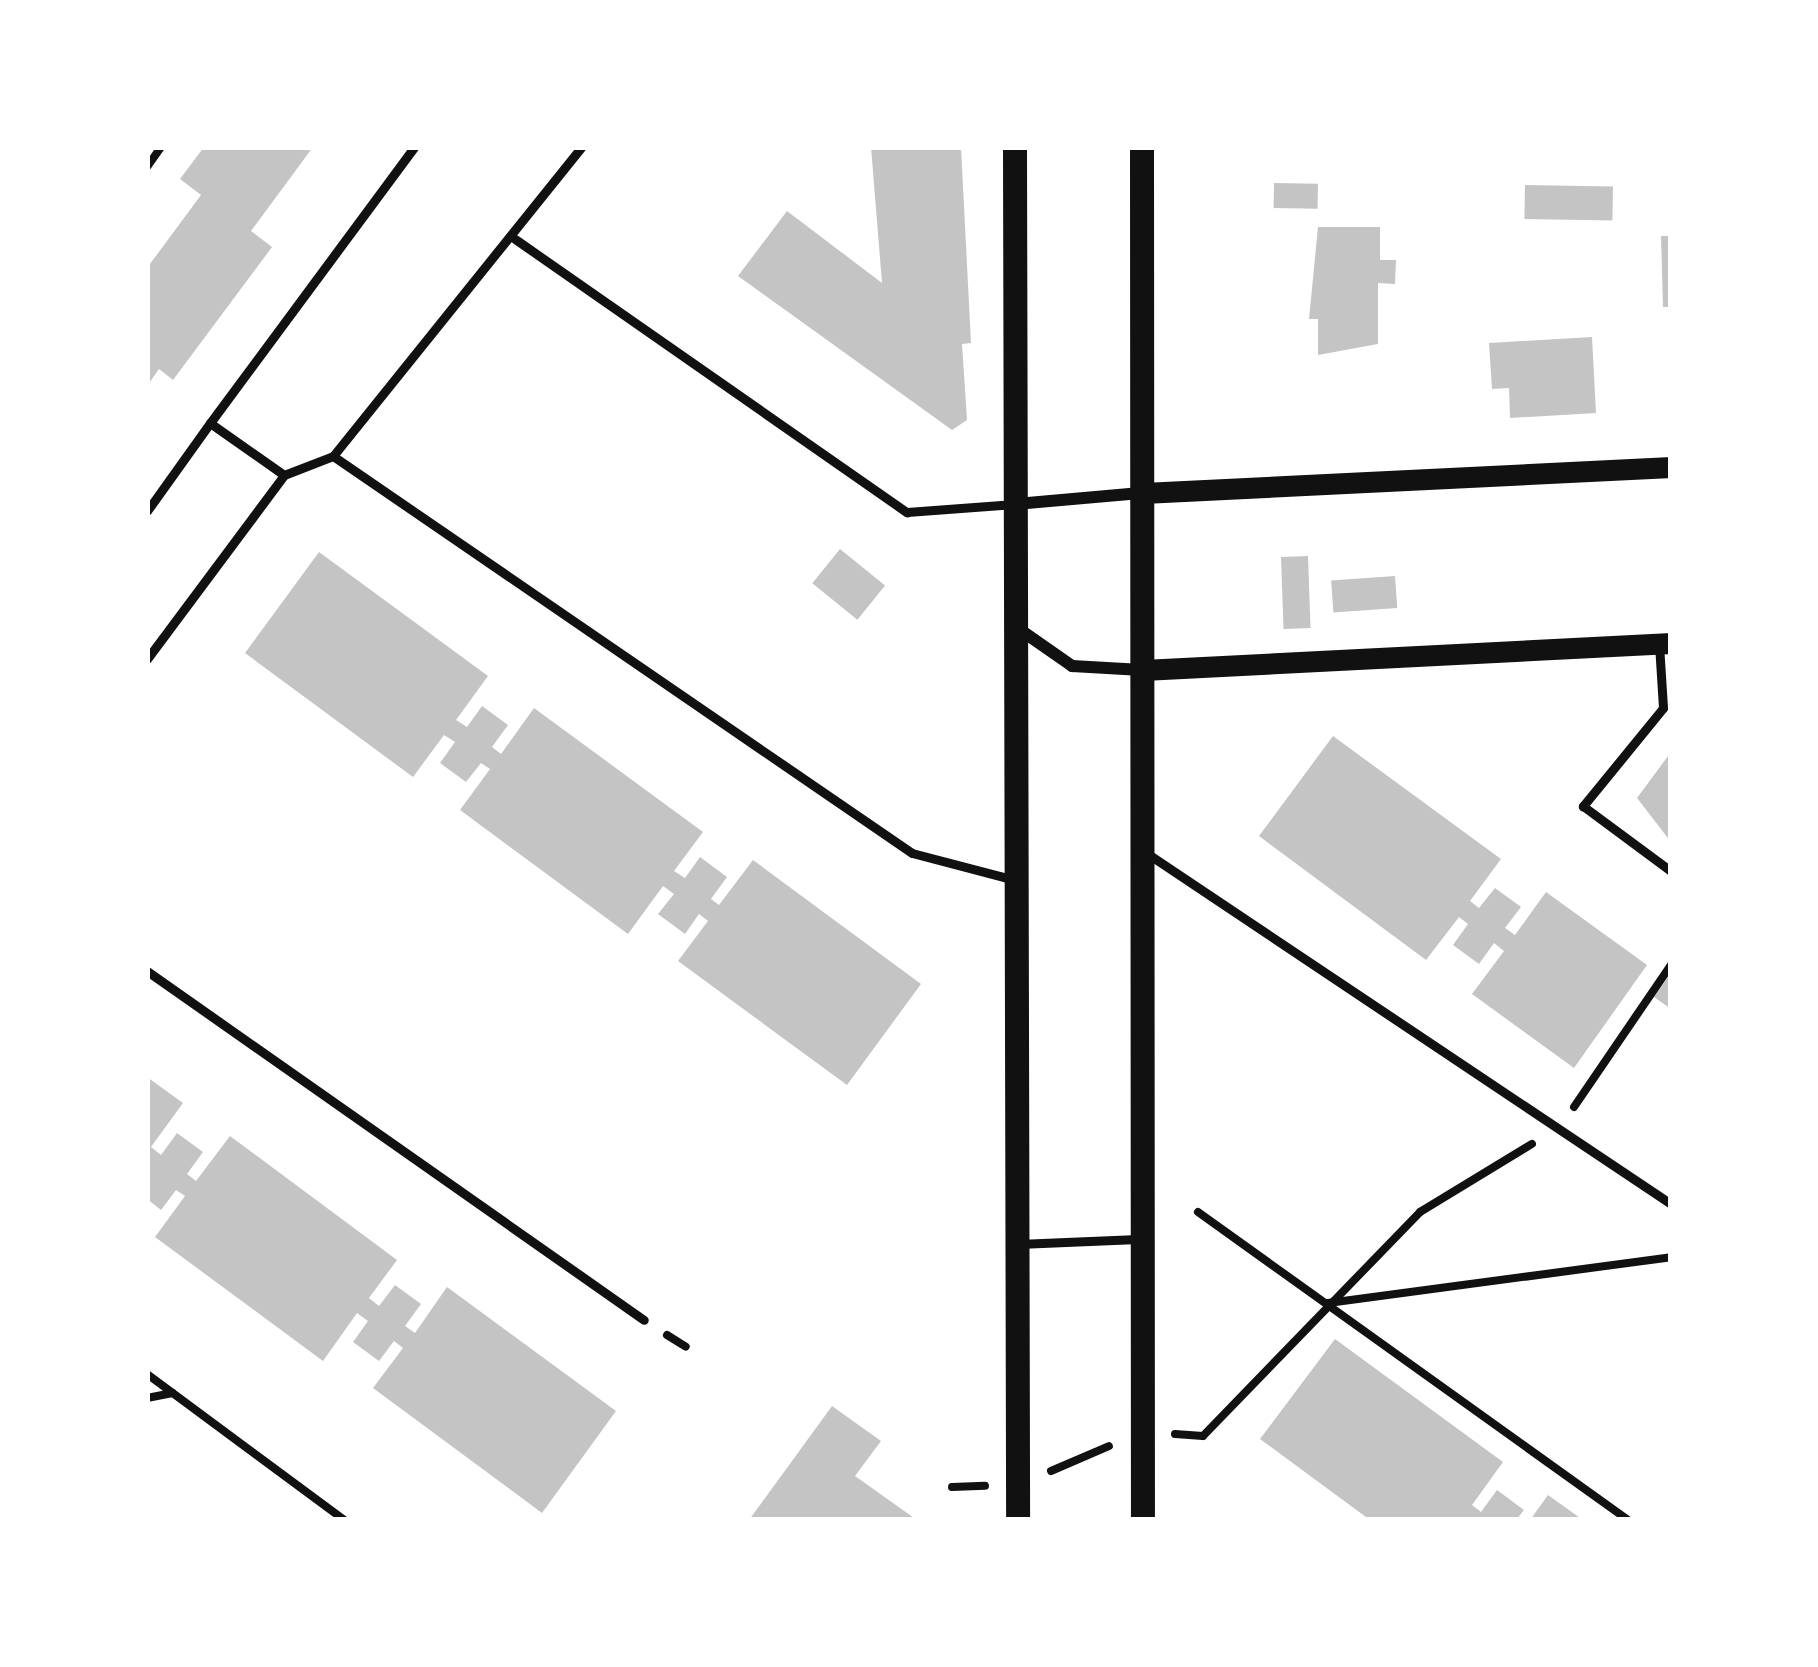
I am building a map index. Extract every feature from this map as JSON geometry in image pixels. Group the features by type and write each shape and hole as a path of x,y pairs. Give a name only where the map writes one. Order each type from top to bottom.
{"main road":[{"path":"1015,147 1018,1520"},
{"path":"1142,147 1143,1520"}],"street":[{"path":"1015,504 1143,493 1671,467"},
{"path":"1018,628 1072,666 1143,670 1665,643"}],"lane":[{"path":"147,511 414,147"},
{"path":"147,658 284,475 333,456 478,264 515,239 581,147"},
{"path":"515,239 908,512 1015,504"},
{"path":"210,423 284,475"},
{"path":"333,456 912,853 1015,880"},
{"path":"1665,643 1663,709 1583,806 1671,871"},
{"path":"1143,851 1671,1204"},
{"path":"147,970 644,1320"},
{"path":"1018,1244 1144,1239"}],"path":[{"path":"147,167 161,147"},
{"path":"952,1486 1019,1485 1143,1431 1204,1436 1327,1303 1420,1212 1560,1128 1671,965"},
{"path":"1198,1212 1628,1520"},
{"path":"1327,1303 1671,1257"},
{"path":"147,1374 344,1520"},
{"path":"147,1398 173,1393"},
{"path":"315,1520 324,1505"}],"building":[{"path":"204,147 313,147 251,231 272,247 173,380 159,369 147,386 147,268 201,195 180,179"},
{"path":"871,147 961,147 971,343 962,344 967,420 952,430 738,276 787,211 882,283"},
{"path":"1274,183 1318,184 1318,209 1274,208"},
{"path":"1525,185 1613,187 1612,221 1524,219"},
{"path":"1318,227 1380,227 1380,260 1396,260 1395,284 1378,283 1378,344 1318,355 1318,319 1309,319"},
{"path":"1661,236 1671,236 1671,307 1663,307"},
{"path":"1592,337 1596,413 1510,418 1509,388 1492,389 1489,343"},
{"path":"840,549 885,586 857,620 812,583"},
{"path":"319,552 488,676 456,720 467,727 482,706 508,725 492,747 501,754 534,708 703,832 674,871 685,878 700,857 727,877 711,899 719,905 753,860 921,984 847,1085 678,961 708,921 699,914 685,934 658,914 674,894 663,886 628,934 460,810 490,769 481,763 466,782 440,763 455,742 444,735 413,777 245,653"},
{"path":"1308,556 1311,628 1284,629 1281,557"},
{"path":"1395,576 1397,608 1333,612 1331,580"},
{"path":"1333,736 1501,859 1470,901 1479,908 1495,888 1521,907 1505,928 1515,935 1546,892 1647,965 1574,1068 1472,994 1504,951 1494,943 1479,964 1453,945 1468,924 1459,917 1426,960 1259,836"},
{"path":"1671,752 1671,842 1637,798"},
{"path":"1671,973 1671,1009 1654,997"},
{"path":"147,1077 183,1103 151,1147 161,1155 177,1133 203,1152 187,1174 196,1181 230,1136 397,1260 369,1298 379,1306 395,1285 421,1304 405,1326 415,1333 447,1287 616,1411 542,1513 373,1388 403,1348 394,1341 379,1361 353,1342 368,1321 357,1313 323,1361 155,1237 185,1196 176,1190 161,1210 147,1199"},
{"path":"1335,1339 1503,1462 1472,1505 1481,1512 1497,1490 1524,1510 1516,1520 1370,1520 1260,1439"},
{"path":"832,1406 881,1441 855,1476 917,1520 749,1520"},
{"path":"1548,1495 1583,1520 1530,1520"}]}
